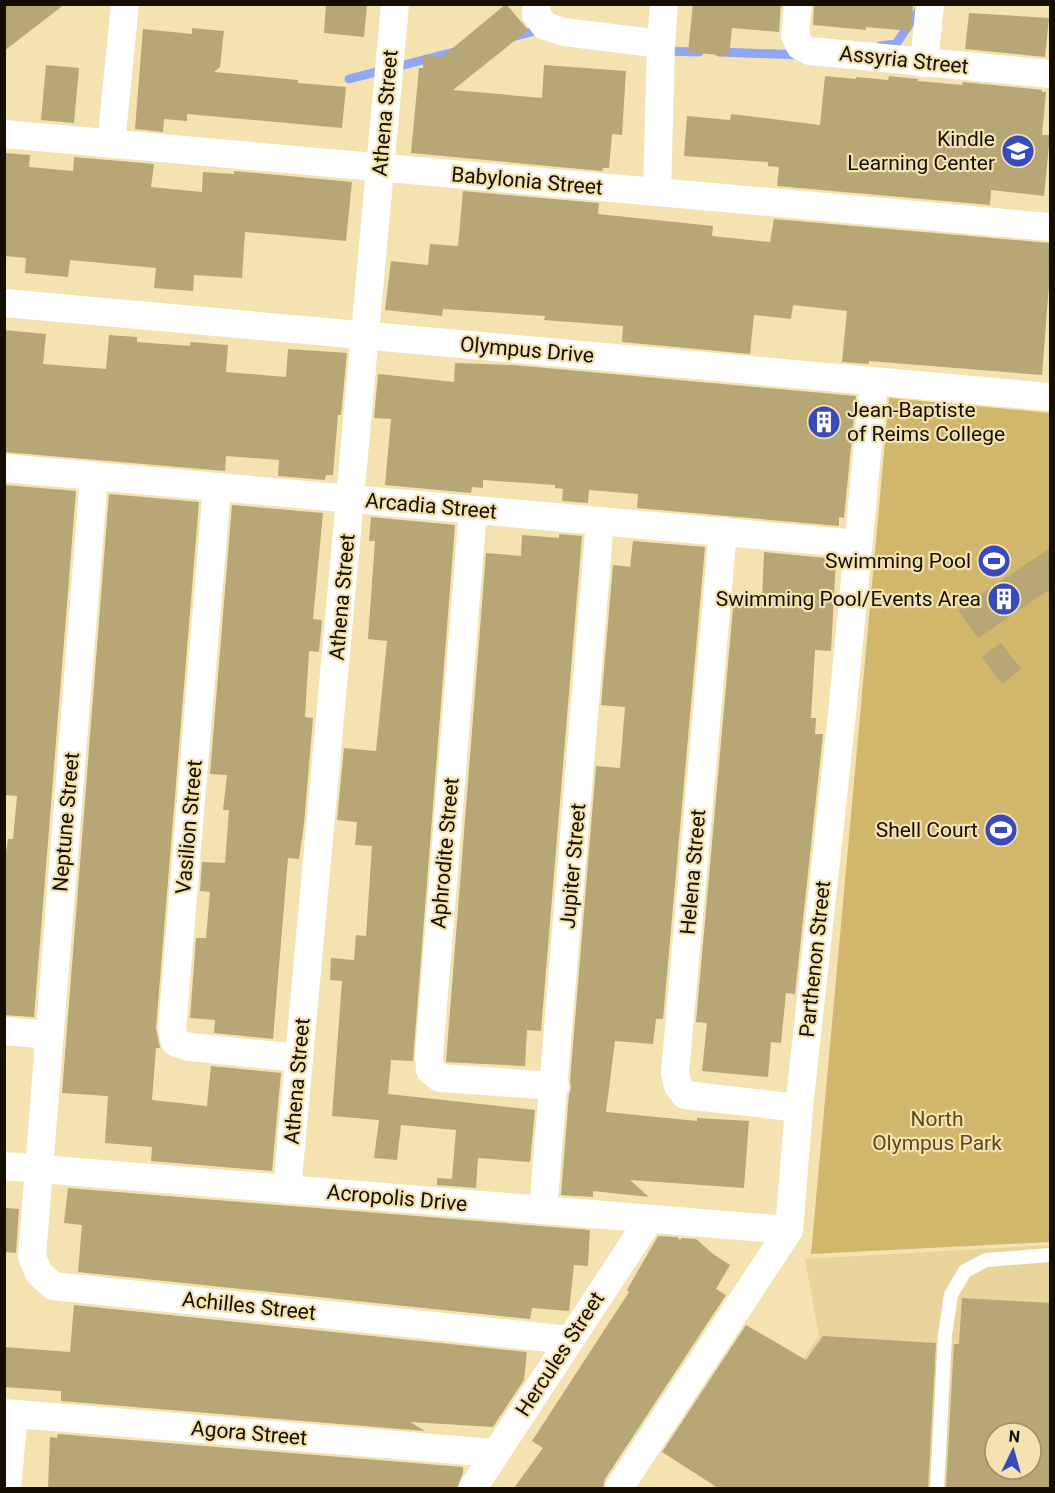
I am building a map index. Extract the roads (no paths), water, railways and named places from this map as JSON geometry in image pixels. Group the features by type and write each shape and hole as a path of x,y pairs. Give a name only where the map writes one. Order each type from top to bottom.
{"street":[{"path":"111,144 125,4"},
{"name":"Athena Street","path":"287,1190 395,4"},
{"path":"537,4 536,14 545,26 564,32 661,44"},
{"path":"657,192 664,4"},
{"name":"Assyria Street","path":"798,4 795,35 800,46 810,51 1050,74"},
{"path":"924,63 930,4"},
{"name":"Babylonia Street","path":"4,134 1050,227"},
{"name":"Olympus Drive","path":"4,303 1050,397"},
{"name":"Parthenon Street","path":"619,1488 789,1230 799,1108 841,725 874,381"},
{"name":"Arcadia Street","path":"4,468 858,544"},
{"name":"Neptune Street","path":"39,1169 94,476"},
{"name":"Vasilion Street","path":"217,487 172,1029 175,1042 189,1047 299,1058"},
{"name":"Aphrodite Street","path":"473,510 429,1055 430,1070 440,1078 555,1086"},
{"name":"Jupiter Street","path":"543,1210 600,521"},
{"name":"Helena Street","path":"723,531 675,1073 678,1086 685,1095 799,1108"},
{"path":"4,1031 48,1035"},
{"name":"Acropolis Drive","path":"4,1166 789,1230"},
{"name":"Achilles Street","path":"39,1169 32,1257 39,1273 53,1286 568,1340"},
{"name":"Hercules Street","path":"473,1488 568,1340 649,1220"},
{"path":"7,1488 9,1414"},
{"name":"Agora Street","path":"9,1414 495,1453"}],"lane":[{"path":"937,1488 945,1335 951,1295 965,1271 986,1260 1050,1255"}],"waterway":[{"path":"880,46 896,44 921,7"},
{"path":"512,37 535,31 542,33"},
{"path":"349,79 458,51"},
{"path":"665,51 699,52"},
{"path":"719,52 801,55"}],"place":[{"name":"Kindle Learning Center","path":"1018,151"},
{"name":"Jean-Baptiste of Reims College","path":"824,422"},
{"name":"Swimming Pool","path":"994,561"},
{"name":"Swimming Pool/Events Area","path":"1004,599"},
{"name":"Shell Court","path":"1001,830"}],"park label":[{"name":"North Olympus Park","path":"937,1131"}]}
